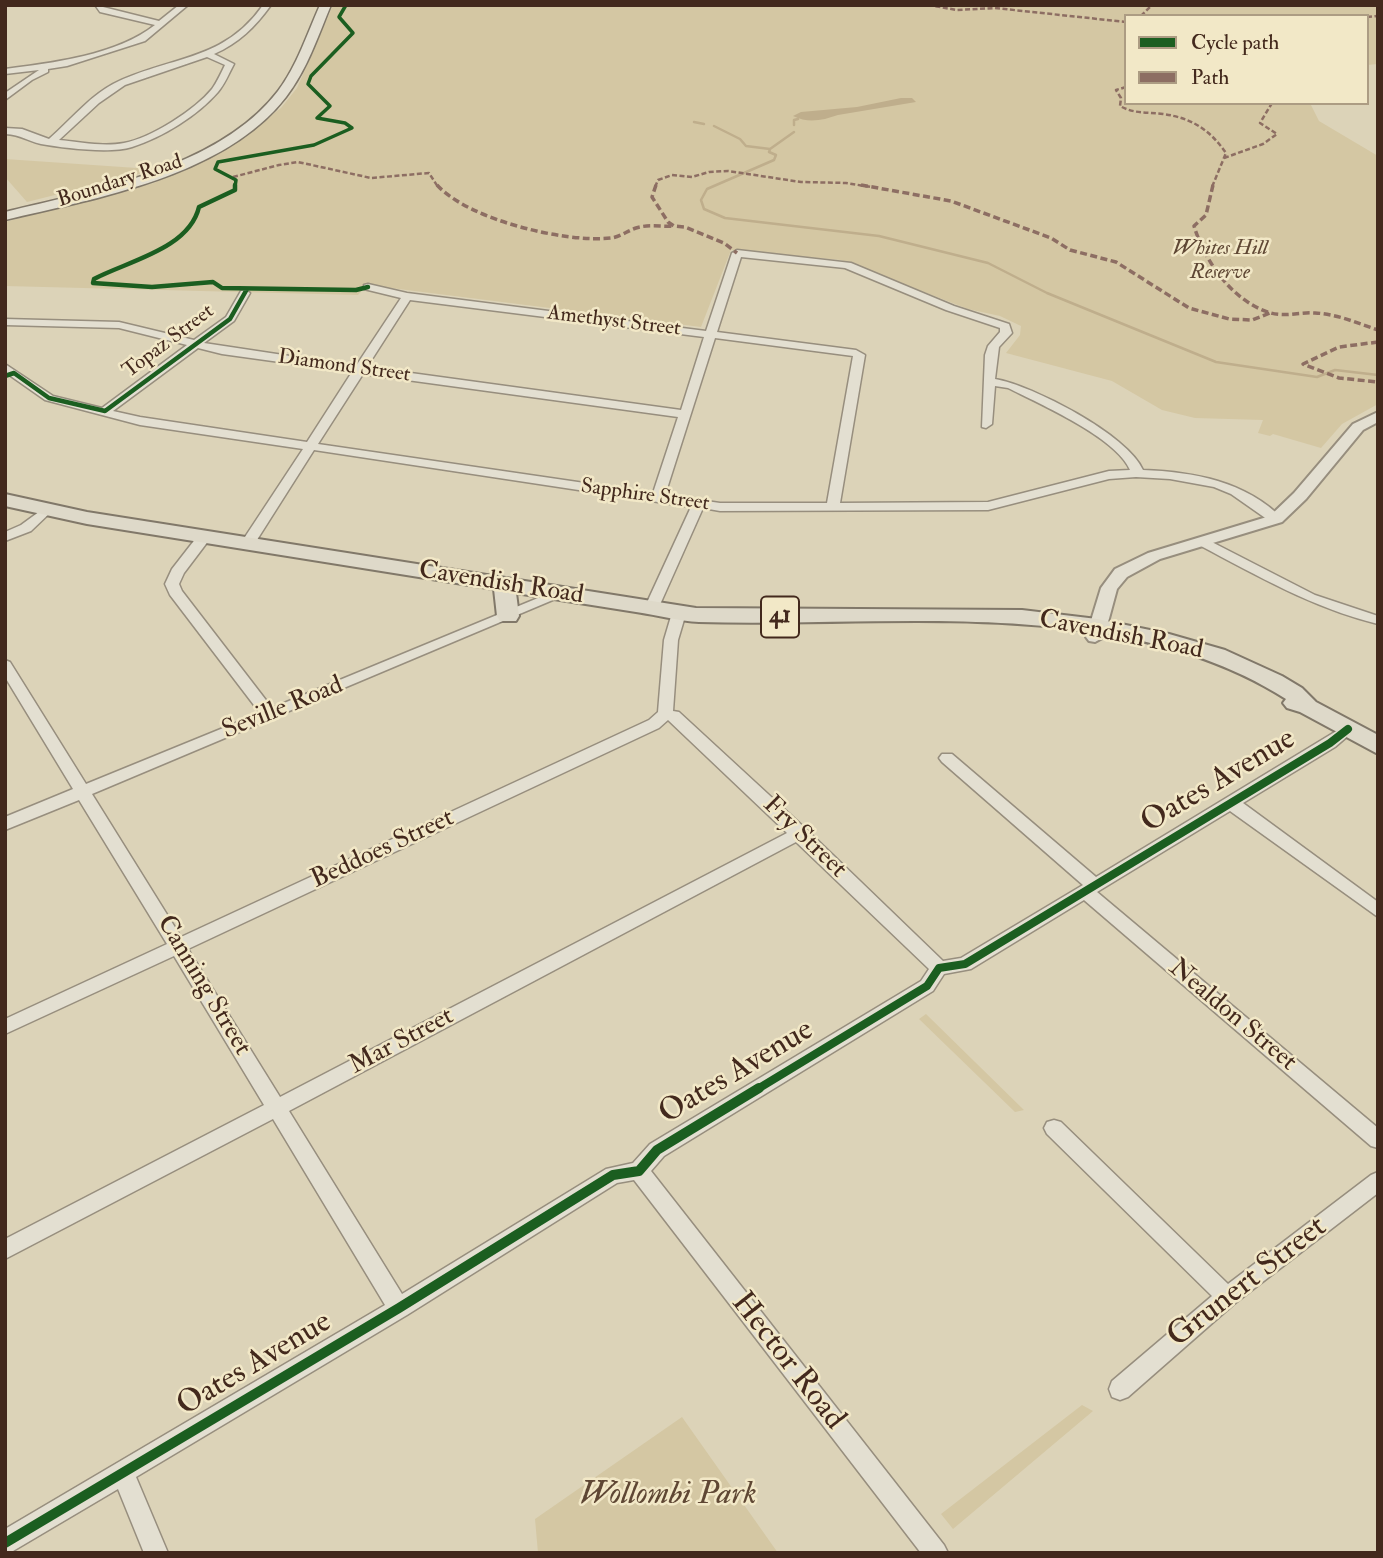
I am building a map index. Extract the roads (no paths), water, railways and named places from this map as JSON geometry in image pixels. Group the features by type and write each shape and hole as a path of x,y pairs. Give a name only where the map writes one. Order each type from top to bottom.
{"main road":[{"name":"Boundary Road","path":"5,216 153,175 225,142 255,122 282,93 326,5"},
{"name":"Cavendish Road","path":"5,500 47,510 680,613 716,617 1003,618 1096,631 1206,663 1248,680 1287,701 1308,707 1378,746"},
{"path":"504,584 508,616"}],"street":[{"path":"99,5 103,10 161,24"},
{"path":"5,97 29,78 142,38 184,5"},
{"path":"51,142 116,86 228,47 261,17 267,5"},
{"path":"5,131 22,132 33,140 121,147 162,131 196,108 216,89 230,64 209,55"},
{"path":"5,72 64,64"},
{"path":"658,498 737,253 847,265 950,308 1005,326 1006,333 991,355 986,424"},
{"name":"Amethyst Street","path":"369,287 407,296 833,349 859,355 833,507"},
{"name":"Topaz Street","path":"105,411 230,319 245,293"},
{"path":"248,543 407,296"},
{"name":"Diamond Street","path":"5,322 119,325 222,351 685,414"},
{"name":"Sapphire Street","path":"8,372 49,398 140,421 699,504 988,506 1109,475 1138,473 1227,487 1276,519"},
{"path":"990,382 1011,385 1087,424 1132,459 1138,473"},
{"path":"1096,631 1109,588 1121,573 1143,560 1276,519 1300,496 1358,427 1378,416"},
{"path":"651,608 699,504"},
{"path":"5,537 26,528 47,510"},
{"path":"205,536 177,572 172,584 175,592 269,715"},
{"path":"1204,542 1319,601 1352,615 1378,620"},
{"name":"Seville Road","path":"5,824 560,594"},
{"path":"665,714 671,640 680,613"},
{"name":"Canning Street","path":"5,665 399,1308"},
{"name":"Fry Street","path":"665,714 674,716 939,968"},
{"name":"Beddoes Street","path":"5,1027 653,724 665,714"},
{"name":"Oates Avenue","path":"5,1544 399,1308 613,1175 639,1171 657,1150 927,986 939,968 965,964 1330,743 1348,729"},
{"name":"Nealdon Street","path":"947,758 1090,888 1378,1140"},
{"path":"1231,803 1378,911"},
{"name":"Mar Street","path":"5,1250 800,833"},
{"path":"1054,1128 1227,1297"},
{"name":"Hector Road","path":"639,1171 936,1553"},
{"name":"Grunert Street","path":"1120,1389 1227,1297 1378,1181"},
{"path":"122,1473 156,1553"}],"waterway":[{"path":"794,125 794,120 798,119"},
{"path":"694,122 704,124"},
{"path":"714,126 740,139 746,146 770,149"},
{"path":"770,149 794,132"},
{"path":"770,149 769,152 776,155 774,160 707,189 701,200 704,209 725,218 879,236 988,263 1047,293 1216,362 1317,377 1335,370 1378,375"}],"park label":[{"name":"Whites Hill Reserve","path":"1220,261"},
{"name":"Wollombi Park","path":"668,1496"}]}
